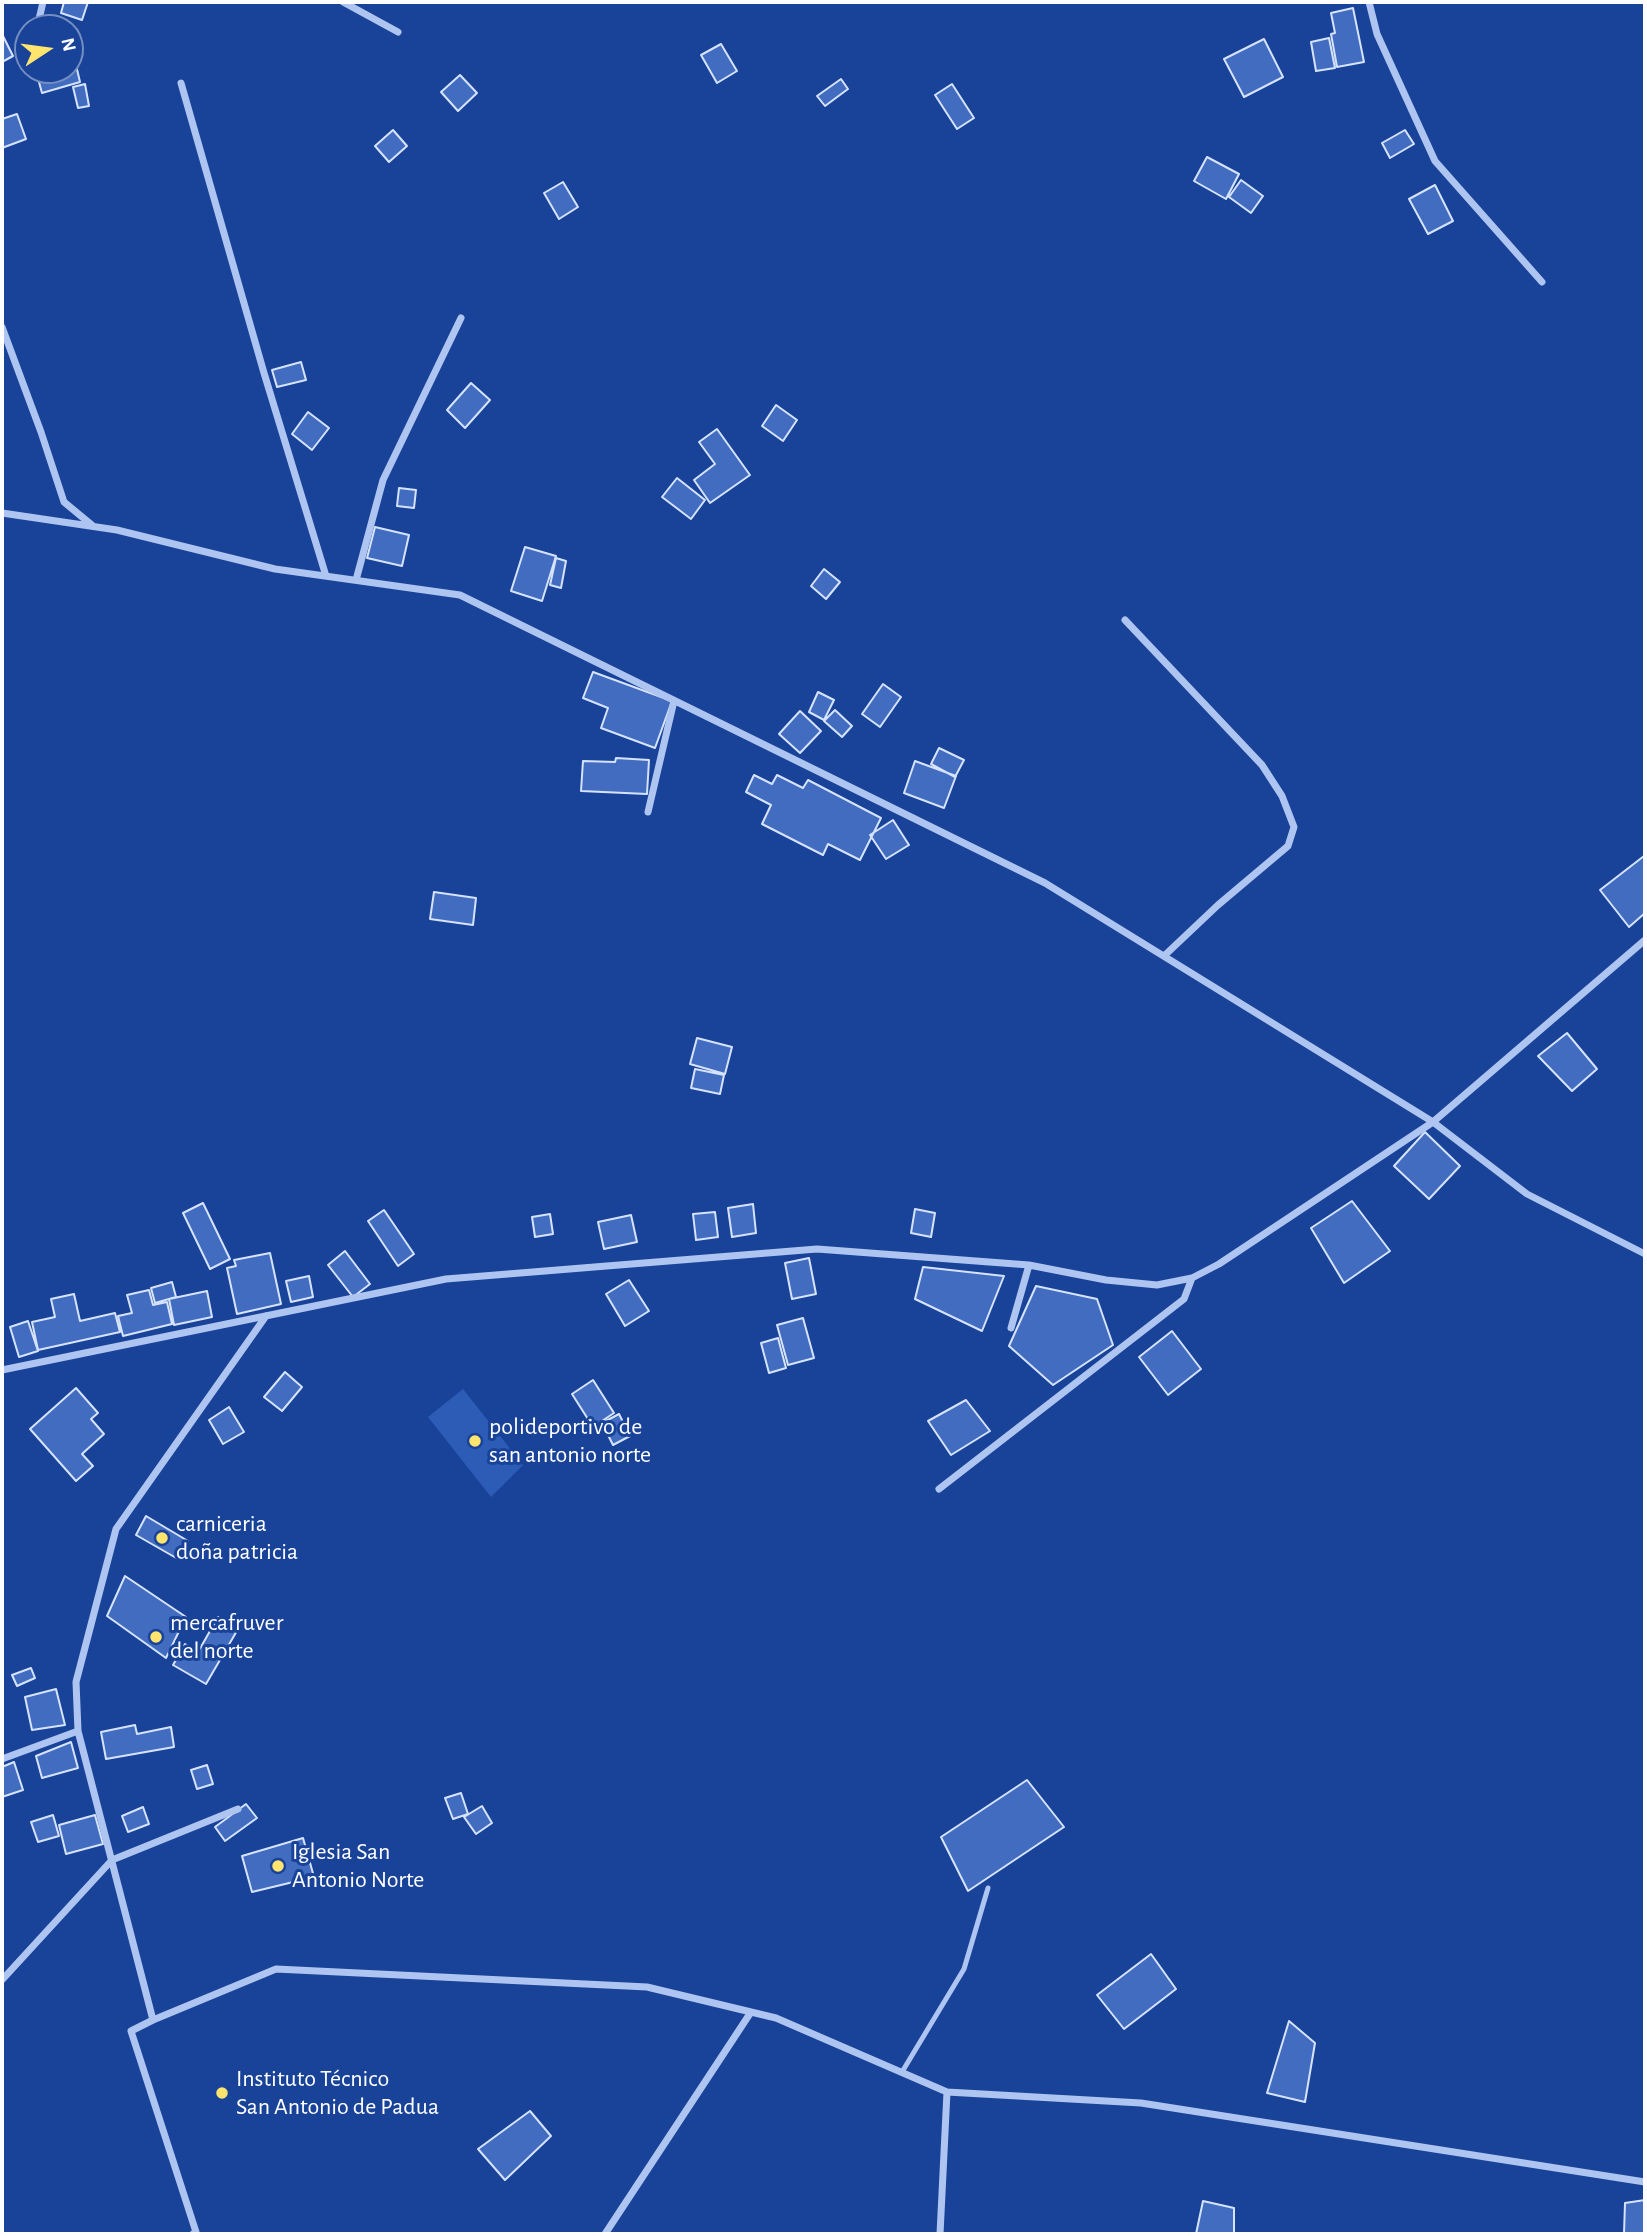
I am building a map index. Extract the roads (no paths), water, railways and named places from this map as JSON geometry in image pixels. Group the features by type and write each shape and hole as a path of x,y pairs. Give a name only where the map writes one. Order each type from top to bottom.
{"street":[{"path":"343,2 398,32"},
{"path":"1368,2 1377,34 1435,161 1542,282"},
{"path":"181,83 264,373 326,576"},
{"path":"356,580 383,480 461,318"},
{"path":"2,327 64,502 95,527"},
{"path":"2,513 117,530 275,569 460,595 1045,883 1433,1122 1527,1194 1645,1254"},
{"path":"1125,620 1262,765 1282,796 1294,827 1288,846 1218,905 1164,956"},
{"path":"648,812 674,701"},
{"path":"2,1370 446,1279 817,1249 1029,1265 1106,1280 1157,1285 1192,1278 1219,1264 1433,1122 1645,940"},
{"path":"1011,1328 1029,1265"},
{"path":"939,1489 1184,1299 1192,1278"},
{"path":"153,2020 78,1731 76,1682 116,1529 267,1316"},
{"path":"2,1759 78,1731"},
{"path":"2,1980 112,1860 238,1809"},
{"path":"193,2234 196,2232 131,2031 276,1969 647,1987 776,2018 947,2092 1141,2103 1645,2182"},
{"path":"604,2234 751,2012"},
{"path":"940,2234 947,2092"}],"lane":[{"path":"902,2072 964,1969 988,1888"}],"place":[{"name":"polideportivo de san antonio norte","path":"475,1441"},
{"name":"carniceria doña patricia","path":"162,1538"},
{"name":"mercafruver del norte","path":"156,1637"},
{"name":"Iglesia San Antonio Norte","path":"278,1866"},
{"name":"Instituto Técnico San Antonio de Padua","path":"222,2093"}]}
